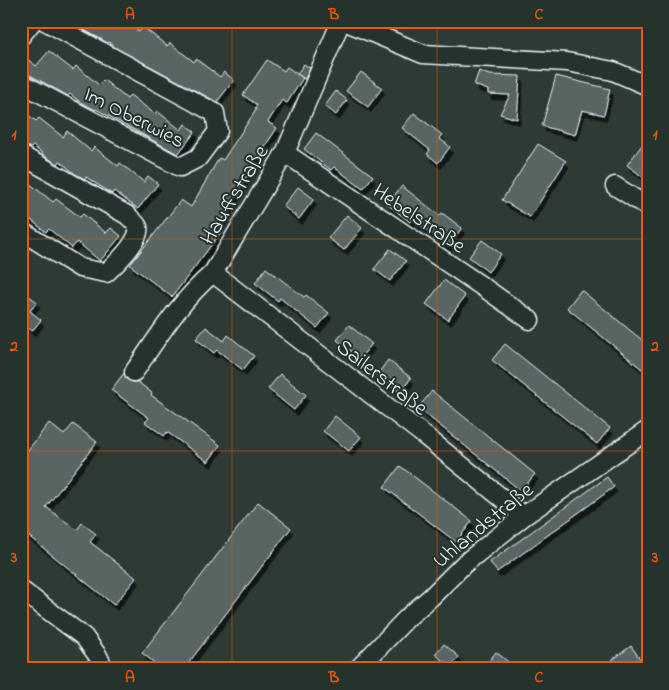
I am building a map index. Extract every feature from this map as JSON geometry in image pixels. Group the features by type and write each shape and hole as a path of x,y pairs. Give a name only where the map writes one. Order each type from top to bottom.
{"street":[{"path":"21,36 33,21"},
{"name":"Im Oberwies","path":"21,83 180,167 198,158 218,131 215,113 45,21"},
{"path":"342,21 423,54 567,62 613,71 648,86"},
{"name":"Hauffstraße","path":"134,372 177,310 195,288 213,273 285,153 342,21"},
{"name":"Hebelstraße","path":"285,153 530,320"},
{"path":"21,155 127,214 138,227 138,235 119,262 106,273 80,268 21,231"},
{"path":"615,186 648,207"},
{"name":"Sailerstraße","path":"213,273 420,432 524,516"},
{"name":"Uhlandstraße","path":"358,669 407,618 464,564 524,516 648,430"},
{"path":"23,592 84,637 98,656 104,669"}],"building":[{"path":"73,21 125,21 139,32 143,27 167,46 170,43 194,62 196,59 220,77 224,72 234,80 217,102 84,30"},
{"path":"49,51 73,70 76,66 99,85 104,80 127,99 130,95 155,114 157,111 181,130 185,124 195,132 178,154 80,102 70,94 68,96 21,70 21,54 36,66"},
{"path":"267,60 284,71 287,67 303,78 287,103 282,100 268,122 277,128 247,174 218,228 222,231 172,297 130,265 181,200 191,207 219,158 223,160 256,110 257,105 243,95"},
{"path":"304,64 310,68 305,79 297,74"},
{"path":"479,71 489,75 520,76 517,119 500,114 510,95 488,94 488,90 474,85"},
{"path":"361,72 382,88 368,107 346,91"},
{"path":"556,76 610,89 604,115 582,110 575,135 542,126"},
{"path":"336,91 347,100 336,115 325,106"},
{"path":"21,110 36,121 39,118 63,137 67,131 91,151 94,147 118,166 120,163 144,182 148,176 158,184 138,209 114,191 112,194 86,177 85,179 75,174 60,161 58,164 49,159 33,146 31,148 21,144"},
{"path":"414,113 442,135 439,138 450,147 438,163 427,154 430,150 402,128"},
{"path":"316,133 373,176 363,189 334,167 331,170 304,149"},
{"path":"648,137 648,181 627,165"},
{"path":"538,144 566,161 530,217 502,200"},
{"path":"29,183 53,202 56,199 80,217 83,214 106,233 111,228 121,236 100,261 77,242 72,248 49,229 46,232 21,212 21,193"},
{"path":"402,186 440,216 442,213 462,228 448,246 412,219 410,222 387,204"},
{"path":"298,187 314,199 299,219 283,206"},
{"path":"347,215 362,228 344,250 328,238"},
{"path":"482,240 501,254 488,272 469,257"},
{"path":"390,249 406,261 390,281 374,269"},
{"path":"266,268 304,297 306,295 329,313 317,328 280,298 278,301 255,283"},
{"path":"444,280 465,296 448,320 426,304"},
{"path":"21,290 37,302 30,311 41,320 32,331 21,323"},
{"path":"581,290 648,345 648,374 567,308"},
{"path":"349,325 372,344 360,358 337,340"},
{"path":"206,327 224,341 228,335 254,356 243,370 217,350 214,353 196,339"},
{"path":"505,344 610,428 597,444 492,360"},
{"path":"388,360 411,378 400,393 377,375"},
{"path":"124,373 128,380 138,382 152,393 151,395 220,445 208,462 167,432 164,436 145,422 149,418 111,390"},
{"path":"280,374 306,395 294,410 268,389"},
{"path":"432,391 535,474 521,491 418,408"},
{"path":"335,416 361,437 349,451 323,431"},
{"path":"49,423 64,435 73,424 97,442 46,507 77,530 82,523 96,534 90,542 136,578 114,605 21,530 21,459"},
{"path":"400,466 472,521 456,542 384,487"},
{"path":"607,477 614,487 497,572 490,562"},
{"path":"258,502 291,528 184,669 162,669 142,653"},
{"path":"444,644 459,657 450,667 435,654"},
{"path":"631,646 647,669 619,669 612,660"},
{"path":"496,652 517,669 483,669"}]}
